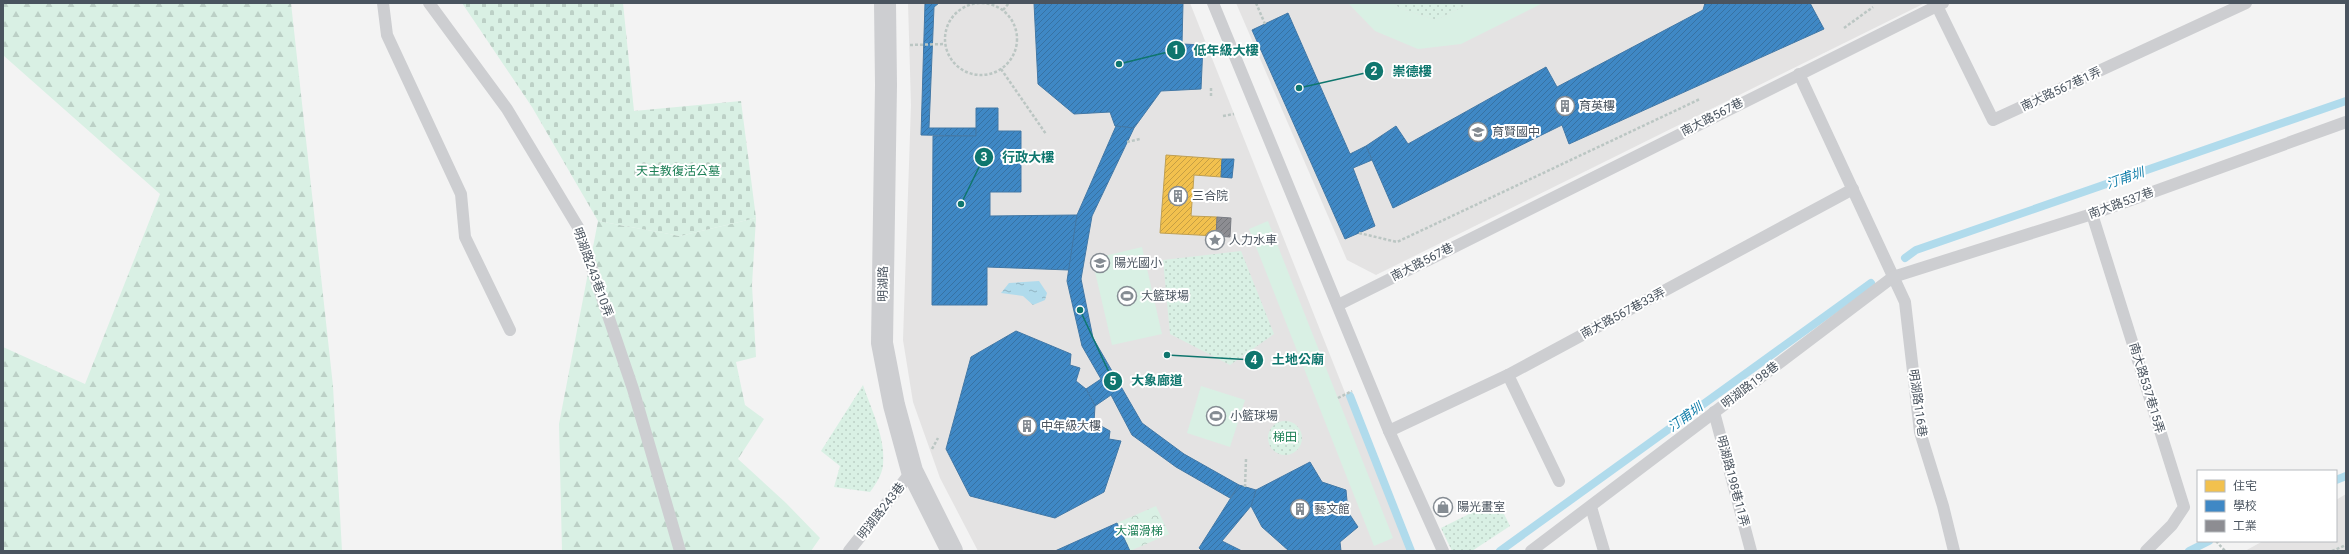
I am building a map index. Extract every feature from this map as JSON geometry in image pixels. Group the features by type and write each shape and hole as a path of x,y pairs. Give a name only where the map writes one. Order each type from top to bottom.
{"street":[{"name":"明湖路","path":"885,3 882,343 894,405 912,471 952,551"}],"lane":[{"path":"383,3 387,35 461,194 465,237 510,330"},
{"name":"明湖路243巷10弄","path":"429,3 507,109 578,227 634,389 680,551"},
{"path":"1213,3 1390,431 1443,551"},
{"name":"南大路567巷1弄","path":"1940,5 1993,120 2246,3"},
{"name":"南大路567巷","path":"1338,305 1940,5"},
{"path":"1799,74 1893,277"},
{"name":"南大路537巷","path":"1893,277 2092,214 2346,122"},
{"name":"南大路567巷33弄","path":"1390,431 1508,376 1853,189"},
{"name":"南大路537巷15弄","path":"2092,214 2184,507 2172,525 2146,551"},
{"name":"明湖路198巷","path":"1531,551 1893,277"},
{"name":"明湖路116巷","path":"1893,277 1905,302 1920,432 1943,506 1954,551"},
{"path":"1508,376 1559,481"},
{"name":"明湖路198巷11弄","path":"1714,412 1751,551"},
{"name":"明湖路243巷","path":"849,551 912,471"},
{"path":"1591,507 1604,551"}],"path":[{"path":"981,3 993,5 1003,10 1011,18 1016,29 1018,40 1016,51 1010,61 1001,69 991,74 979,75 967,73 956,66 949,56 945,44 946,31 951,20 959,11 970,5 981,3"},
{"path":"1003,10 1009,3"},
{"path":"1256,3 1265,24"},
{"path":"1838,32 1873,7"},
{"path":"885,47 945,44"},
{"path":"1001,69 1046,134"},
{"path":"1211,88 1211,96"},
{"path":"1359,233 1397,242 1705,97"},
{"path":"1223,116 1234,114"},
{"path":"1127,142 1140,140"},
{"path":"1338,398 1346,393"},
{"path":"1245,486 1246,459"},
{"path":"2217,542 2225,551"},
{"path":"2332,551 2346,545"}],"shaded area":[{"name":"陽光國小","path":"908,3 1190,3 1408,551 978,551 940,478 913,402 903,340 911,105"},
{"name":"育賢國中","path":"1236,3 1925,3 1376,275 1347,260"},
{"path":"2346,494 2346,551 2245,551 2261,542 2337,542 2337,499"}],"green space":[{"path":"3,3 291,3 333,386 342,551 3,551 3,347 85,384 160,194 4,56"},
{"name":"天主教復活公墓","path":"462,3 623,3 634,111 741,101 756,218 680,236 598,221 532,107"},
{"path":"1348,3 1394,3 1399,8 1436,20 1471,3 1543,3 1461,44 1418,49 1375,31"},
{"path":"1394,3 1471,3 1436,20 1399,8"},
{"path":"756,218 752,285 756,357 736,362 745,405 764,419 738,459 786,503 820,538 811,551 562,551 559,424 598,221 680,236"},
{"path":"1268,221 1393,538 1374,546 1249,229"},
{"name":"大籃球場","path":"1142,247 1162,334 1112,345 1092,259"},
{"path":"1241,251 1274,334 1230,365 1170,334 1163,260"},
{"path":"863,385 880,434 883,455 881,472 870,492 834,487 840,466 821,451"},
{"name":"小籃球場","path":"1201,386 1245,400 1230,447 1187,433"},
{"name":"梯田","path":"1282,421 1288,421 1292,422 1299,428 1302,438 1301,445 1295,452 1288,455 1282,455 1278,454 1271,448 1268,441 1268,435 1269,431 1275,424"},
{"path":"1497,500 1510,526 1472,551 1452,551 1441,528"},
{"name":"大溜滑梯","path":"1156,506 1169,534 1130,551 1117,523"}],"water":[{"path":"1039,281 1047,293 1045,300 1033,305 1023,296 1001,293 1009,283"}],"building: 住宅":[{"name":"三合院","path":"1166,155 1222,159 1221,177 1194,175 1191,216 1217,217 1216,236 1160,233"}],"building: 學校":[{"path":"925,3 939,3 934,7 929,128 976,128 976,136 921,135"},
{"path":"1034,3 1183,3 1182,44 1203,45 1201,89 1161,91 1134,128 1115,126 1110,112 1074,114 1038,84"},
{"name":"育英樓","path":"1705,3 1810,3 1824,29 1569,144 1562,125 1393,208 1366,146 1396,126 1408,144 1546,67 1557,87 1703,10"},
{"path":"1288,13 1350,154 1366,146 1372,160 1353,168 1375,226 1345,239 1252,30"},
{"path":"976,108 998,108 998,131 1021,131 1021,192 990,192 990,216 1077,215 1069,270 987,267 987,305 932,305 933,136 976,136"},
{"path":"1116,126 1134,128 1092,216 1081,279 1093,338 1142,423 1184,454 1239,485 1230,498 1176,467 1132,435 1111,395 1095,406 1086,389 1101,379 1082,346 1067,281 1077,215"},
{"path":"1222,159 1234,159 1232,178 1221,177"},
{"name":"中年級大樓","path":"1016,331 1071,354 1070,365 1080,368 1076,381 1086,389 1095,406 1094,422 1110,431 1109,439 1121,441 1104,492 1055,518 970,496 946,449 971,357"},
{"name":"藝文館","path":"1310,462 1322,482 1346,490 1348,512 1358,527 1340,542 1341,551 1289,551 1262,527 1251,506 1256,490"},
{"path":"1239,485 1256,490 1251,506 1222,541 1242,551 1202,551 1199,548"},
{"path":"1117,523 1130,551 1055,551"}],"building: 工業":[{"path":"1217,217 1231,218 1230,237 1216,236"}],"waterway":[{"name":"汀甫圳","path":"1905,258 1916,250 2346,101"},
{"name":"汀甫圳","path":"1500,551 1871,283"},
{"path":"1350,396 1411,551"},
{"path":"2337,480 2346,476"},
{"path":"2189,551 2207,542"}],"place":[{"name":"低年級大樓","path":"1119,64"},
{"name":"崇德樓","path":"1299,88"},
{"name":"育英樓","path":"1565,106"},
{"name":"育賢國中","path":"1478,132"},
{"name":"三合院","path":"1178,196"},
{"name":"行政大樓","path":"961,204"},
{"name":"人力水車","path":"1215,240"},
{"name":"陽光國小","path":"1100,263"},
{"name":"大籃球場","path":"1127,296"},
{"name":"大象廊道","path":"1080,310"},
{"name":"土地公廟","path":"1167,355"},
{"name":"小籃球場","path":"1216,416"},
{"name":"中年級大樓","path":"1027,426"},
{"name":"陽光畫室","path":"1443,507"},
{"name":"藝文館","path":"1300,509"}]}
